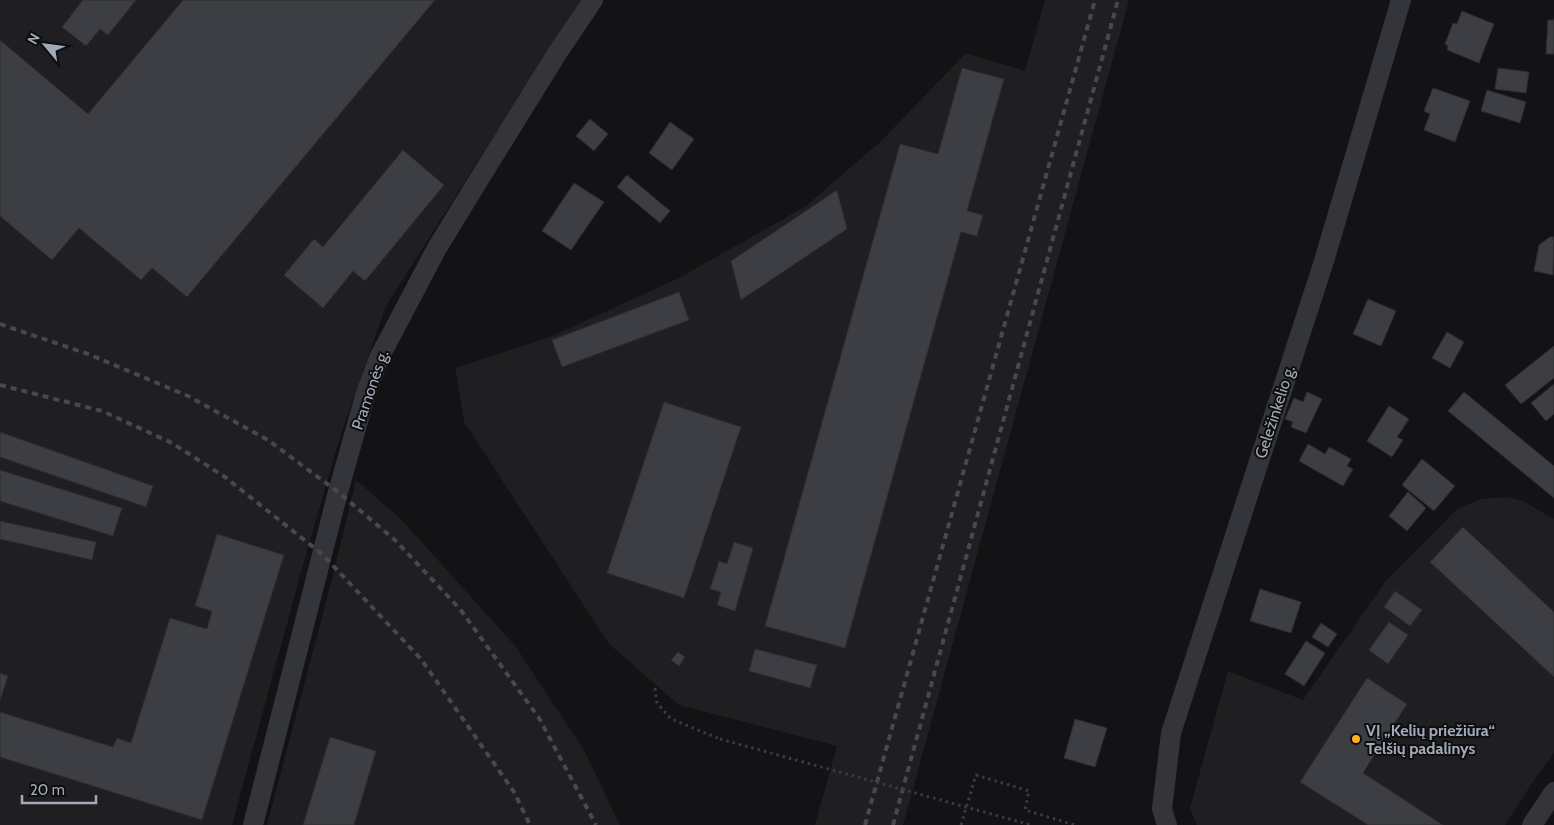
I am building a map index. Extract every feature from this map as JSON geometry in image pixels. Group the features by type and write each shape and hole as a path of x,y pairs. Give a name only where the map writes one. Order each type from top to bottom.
{"street":[{"name":"Pramonės g.","path":"253,825 338,492 366,393 379,358 404,309 462,206 556,55 593,0"},
{"name":"Geležinkelio g.","path":"1167,825 1162,809 1171,733 1324,261 1401,0"},
{"path":"1532,825 1554,792"}],"path":[{"path":"655,688 657,704 671,719 720,738 1032,825"},
{"path":"961,825 976,775 1029,790 1025,810 1075,825"}],"shaded area":[{"path":"0,0 580,0 386,306 340,437 232,825 0,825"},
{"path":"1045,0 1129,0 903,825 815,825 837,746 679,705 609,644 464,422 455,368 550,337 679,278 806,206 881,141 966,53 1025,71"},
{"path":"356,480 400,518 516,647 584,750 620,825 267,825"},
{"path":"1507,497 1523,501 1554,519 1554,753 1505,825 1197,825 1190,808 1228,671 1303,700 1385,582 1456,510 1480,499"}],"building":[{"path":"83,0 136,0 108,35 100,29 86,46 62,27"},
{"path":"183,0 435,0 187,297 152,268 141,280 79,228 52,260 0,216 0,40 88,114"},
{"path":"1462,11 1494,24 1479,63 1447,50 1448,46 1445,44 1453,23 1457,24"},
{"path":"1548,20 1554,20 1554,54 1546,54"},
{"path":"962,68 1004,79 967,211 983,215 977,236 961,232 845,648 765,626 900,144 938,154"},
{"path":"1498,68 1529,72 1526,93 1495,89"},
{"path":"1433,88 1470,101 1455,142 1424,130 1430,114 1424,111"},
{"path":"1487,90 1526,102 1520,123 1481,111"},
{"path":"590,119 608,134 594,151 576,136"},
{"path":"670,122 694,139 672,170 649,153"},
{"path":"403,150 444,185 365,281 353,271 323,308 284,275 314,239 323,247"},
{"path":"627,175 670,211 660,223 617,187"},
{"path":"574,183 604,202 571,250 542,231"},
{"path":"837,190 847,229 741,300 731,261"},
{"path":"1550,237 1554,237 1553,275 1534,271 1539,245"},
{"path":"679,292 689,320 562,367 552,340"},
{"path":"1368,299 1396,311 1381,346 1353,334"},
{"path":"1447,332 1464,342 1450,368 1432,358"},
{"path":"1554,346 1554,378 1521,404 1505,385"},
{"path":"1554,384 1554,414 1546,421 1531,403"},
{"path":"1307,392 1322,399 1306,433 1291,427 1293,422 1285,419 1294,398 1303,402"},
{"path":"1464,392 1554,466 1554,498 1448,411"},
{"path":"664,402 741,427 684,598 607,573"},
{"path":"1389,406 1409,419 1397,437 1403,440 1392,457 1367,441"},
{"path":"0,432 153,486 146,507 0,457"},
{"path":"1308,444 1325,454 1329,447 1351,459 1347,466 1353,469 1343,486 1299,461"},
{"path":"1422,459 1455,486 1434,511 1402,485"},
{"path":"0,470 122,508 113,536 0,501"},
{"path":"1408,492 1426,508 1407,531 1389,516"},
{"path":"0,521 96,542 92,560 0,539"},
{"path":"1463,527 1554,612 1554,677 1430,562"},
{"path":"217,534 284,555 202,820 0,757 0,712 113,747 117,738 131,743 170,618 207,629 212,611 195,606"},
{"path":"734,542 753,548 735,611 717,605 721,592 710,589 719,561 727,564"},
{"path":"1260,589 1301,602 1291,633 1250,621"},
{"path":"1395,591 1422,610 1410,626 1384,607"},
{"path":"1389,622 1408,635 1388,664 1369,650"},
{"path":"1321,623 1337,634 1328,647 1312,637"},
{"path":"1306,641 1325,653 1304,686 1285,674"},
{"path":"755,649 817,665 810,688 749,671"},
{"path":"678,652 685,657 679,666 671,660"},
{"path":"0,673 8,676 0,700"},
{"name":"VĮ „Kelių priežiūra“ Telšių padalinys","path":"1367,678 1407,704 1363,773 1443,825 1368,825 1300,782"},
{"path":"1075,719 1107,728 1095,767 1064,758"},
{"path":"330,737 376,751 354,825 303,825"}],"railway":[{"path":"865,825 1095,0"},
{"path":"893,825 1118,0"},
{"path":"0,324 88,354 188,396 268,440 338,492 395,540 460,609 539,718 596,825"},
{"path":"0,385 102,411 172,443 225,477 322,554 421,659 514,792 530,825"}],"place":[{"name":"VĮ „Kelių priežiūra“ Telšių padalinys","path":"1356,739"}]}
